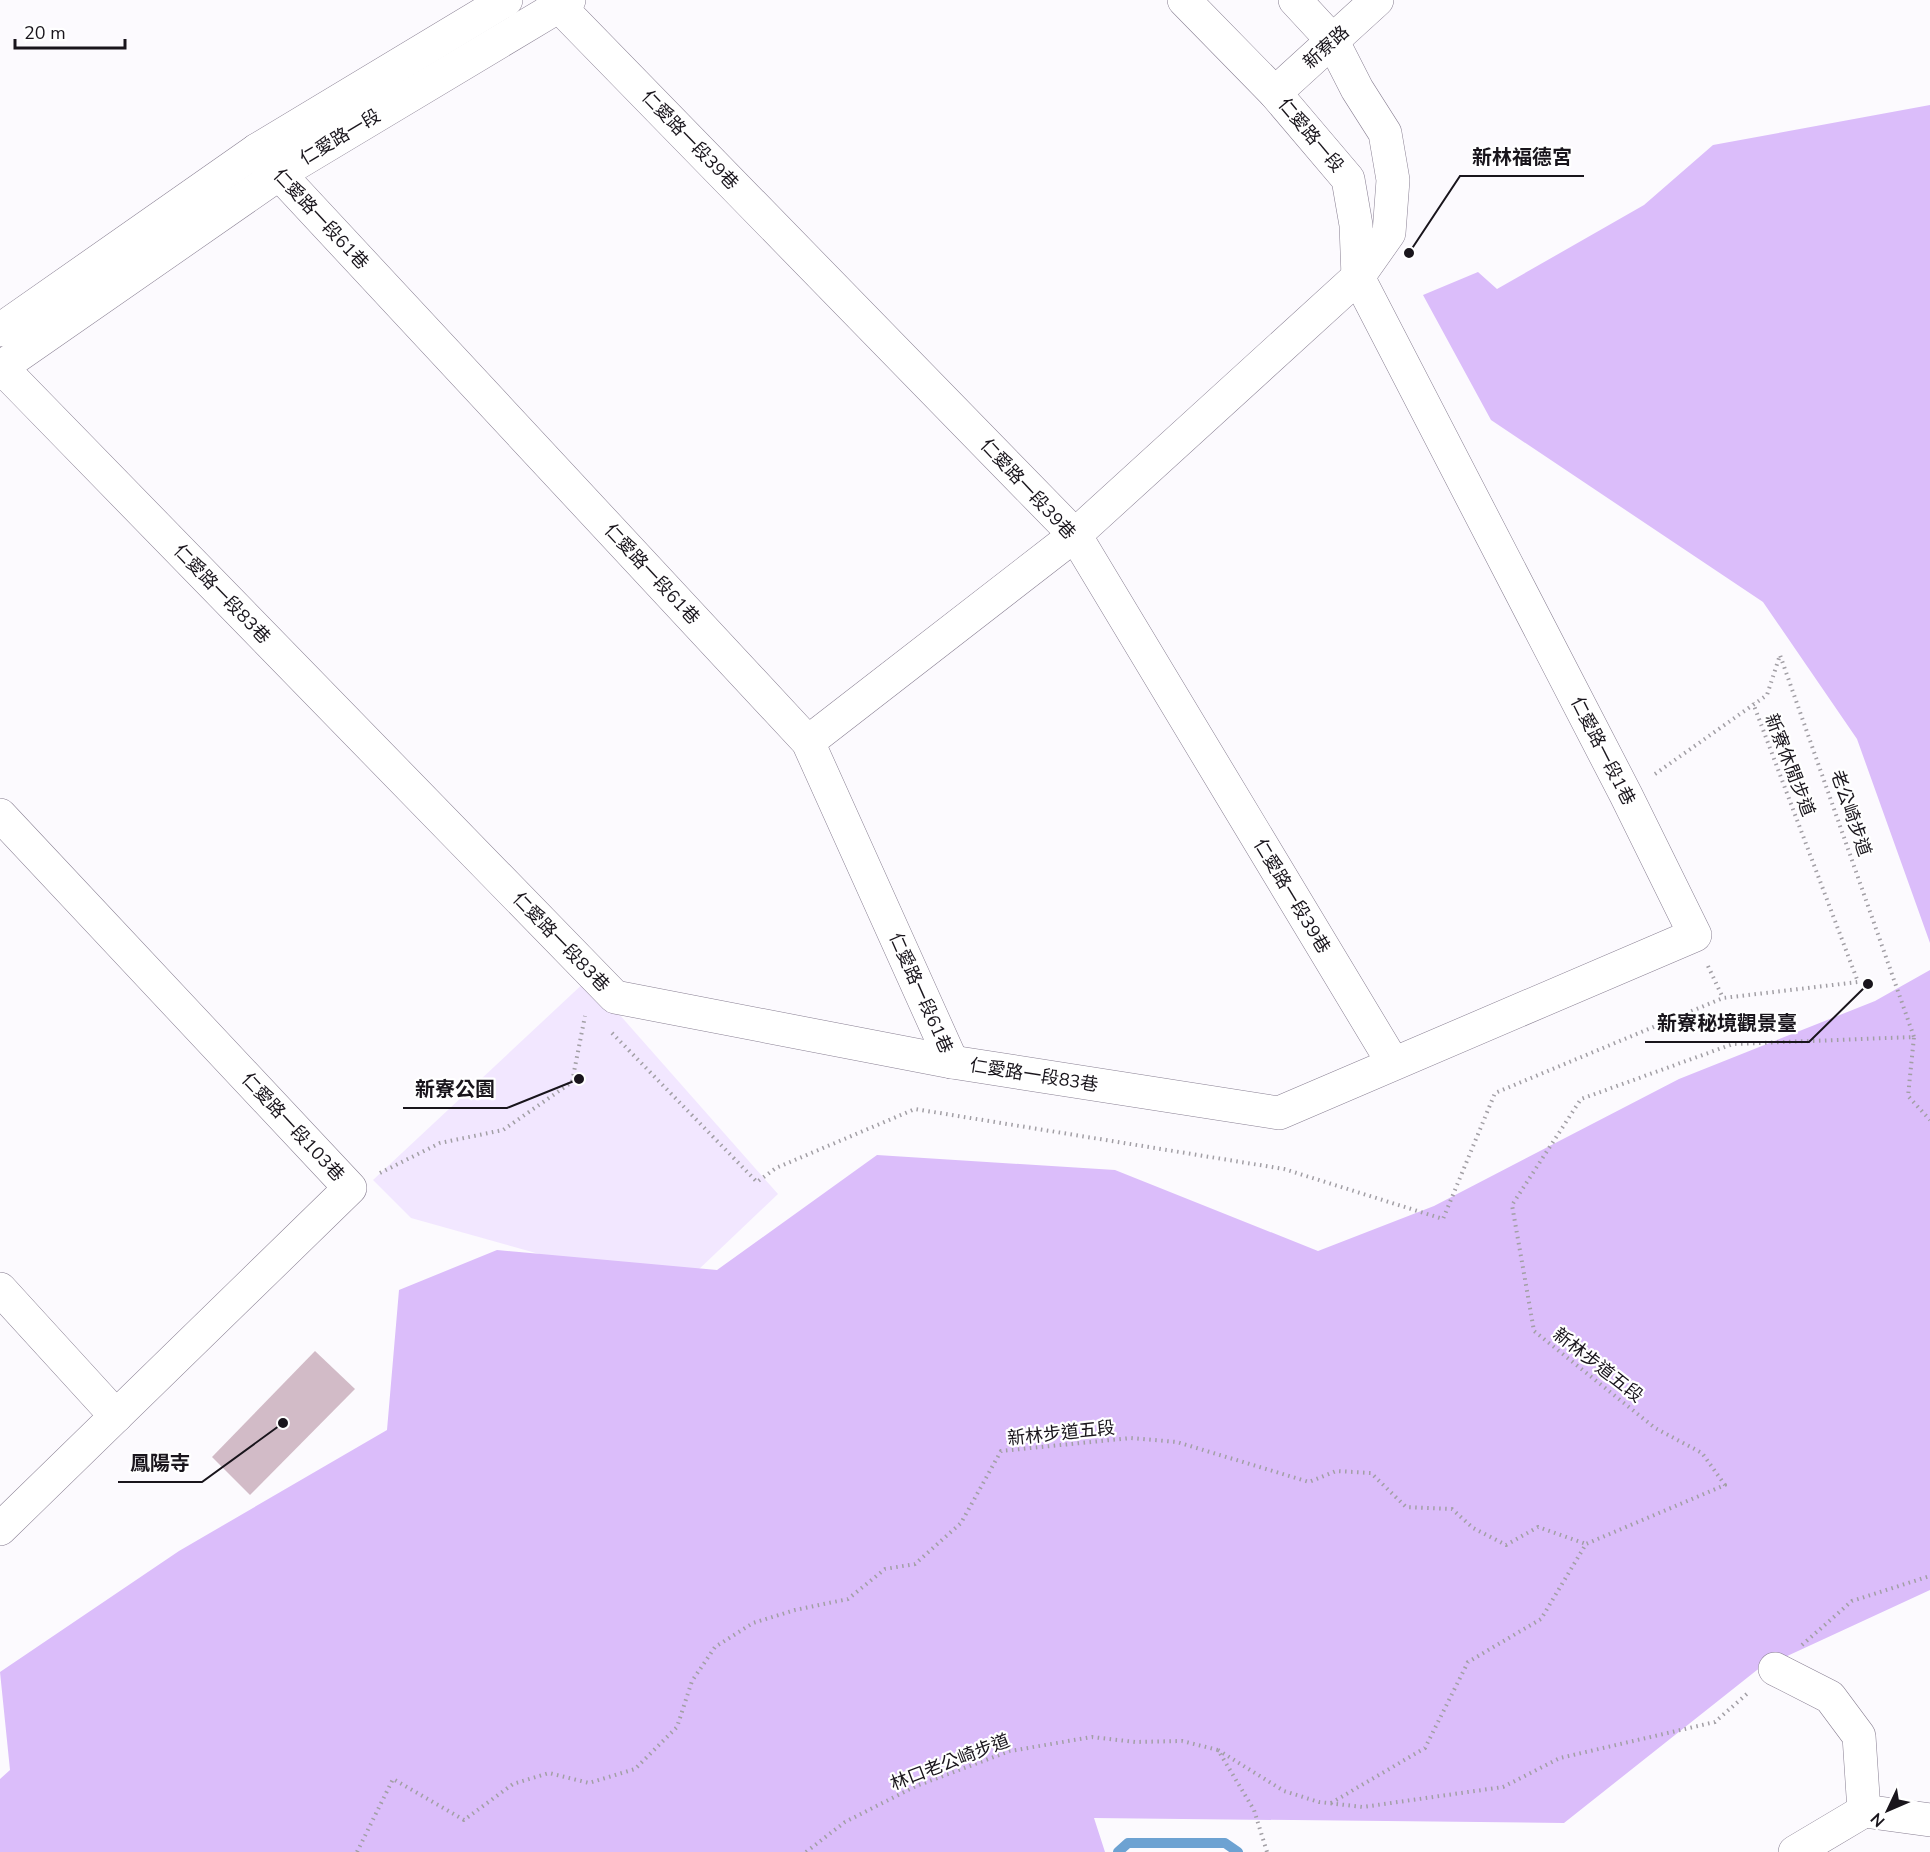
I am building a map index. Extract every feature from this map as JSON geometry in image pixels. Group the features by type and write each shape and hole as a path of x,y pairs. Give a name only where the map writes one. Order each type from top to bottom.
{"street":[{"name":"仁愛路一段","path":"0,330 257,150 506,0"},
{"name":"仁愛路一段","path":"1184,0 1275,93 1348,179 1356,225 1358,277"},
{"path":"808,742 1075,535 1358,277 1389,233 1393,180 1385,133 1357,89 1332,40 1295,0"},
{"name":"新寮路","path":"1275,93 1377,0"},
{"name":"仁愛路一段","path":"0,367 279,174 560,2"},
{"name":"仁愛路一段39巷","path":"560,2 1075,535 1393,1063"},
{"name":"仁愛路一段61巷","path":"257,150 808,742 952,1062"},
{"name":"仁愛路一段1巷","path":"1358,277 1626,795 1695,935 1393,1063"},
{"name":"仁愛路一段83巷","path":"0,367 615,997 952,1062 1280,1113 1393,1063"},
{"name":"仁愛路一段103巷","path":"0,815 350,1188 0,1529"},
{"path":"0,1289 116,1416"},
{"path":"1775,1668 1830,1697 1859,1736 1864,1811"},
{"path":"1795,1852 1864,1811 1930,1820"}],"path":[{"name":"老公崎步道","path":"1753,703 1767,695 1780,655 1914,1037"},
{"name":"新寮休閒步道","path":"1626,795 1753,703 1858,982"},
{"path":"350,1188 440,1143 504,1130 572,1082 586,1007 615,997"},
{"path":"1914,1037 1908,1096 1930,1120"},
{"name":"新林步道五段","path":"357,1852 393,1779 464,1820 513,1784 522,1781 549,1773 589,1783 635,1769 677,1727 692,1681 715,1647 753,1623 795,1610 848,1599 885,1569 915,1564 961,1523 1001,1451 1131,1438 1177,1442 1309,1482 1336,1471 1371,1473 1406,1507 1452,1509 1473,1528 1506,1545 1538,1527 1586,1544 1725,1485 1702,1453 1655,1428 1534,1331 1512,1205 1581,1099 1733,1044 1914,1037"},
{"path":"1331,1803 1425,1748 1468,1662 1541,1619 1586,1544"},
{"path":"1218,1750 1284,1791 1331,1803 1363,1807 1503,1787 1560,1758 1715,1722 1852,1601 1930,1576"},
{"name":"林口老公崎步道","path":"806,1852 845,1822 916,1786 1010,1751 1092,1737 1135,1742 1182,1741 1218,1750"},
{"path":"1218,1750 1254,1810 1267,1852"}],"shaded area":[{"path":"1930,105 1930,943 1857,739 1763,602 1491,420 1423,295 1478,272 1497,289 1644,205 1713,145"},
{"path":"1930,970 1930,1590 1757,1670 1564,1823 1094,1818 1105,1852 0,1852 0,1779 10,1770 0,1672 179,1551 387,1430 399,1290 497,1250 717,1270 877,1155 1115,1170 1318,1251 1434,1206 1679,1079 1875,1001"},
{"path":"588,979 778,1194 675,1292 411,1218 373,1180"}],"building":[{"path":"315,1351 355,1389 250,1495 212,1457"}],"waterway":[{"path":"1118,1852 1128,1843 1225,1843 1238,1852"}],"place":[{"name":"新林福德宮","path":"1409,253"},
{"name":"新寮秘境觀景臺","path":"1868,984"},
{"name":"新寮公園","path":"579,1079"},
{"name":"鳳陽寺","path":"283,1423"}]}
